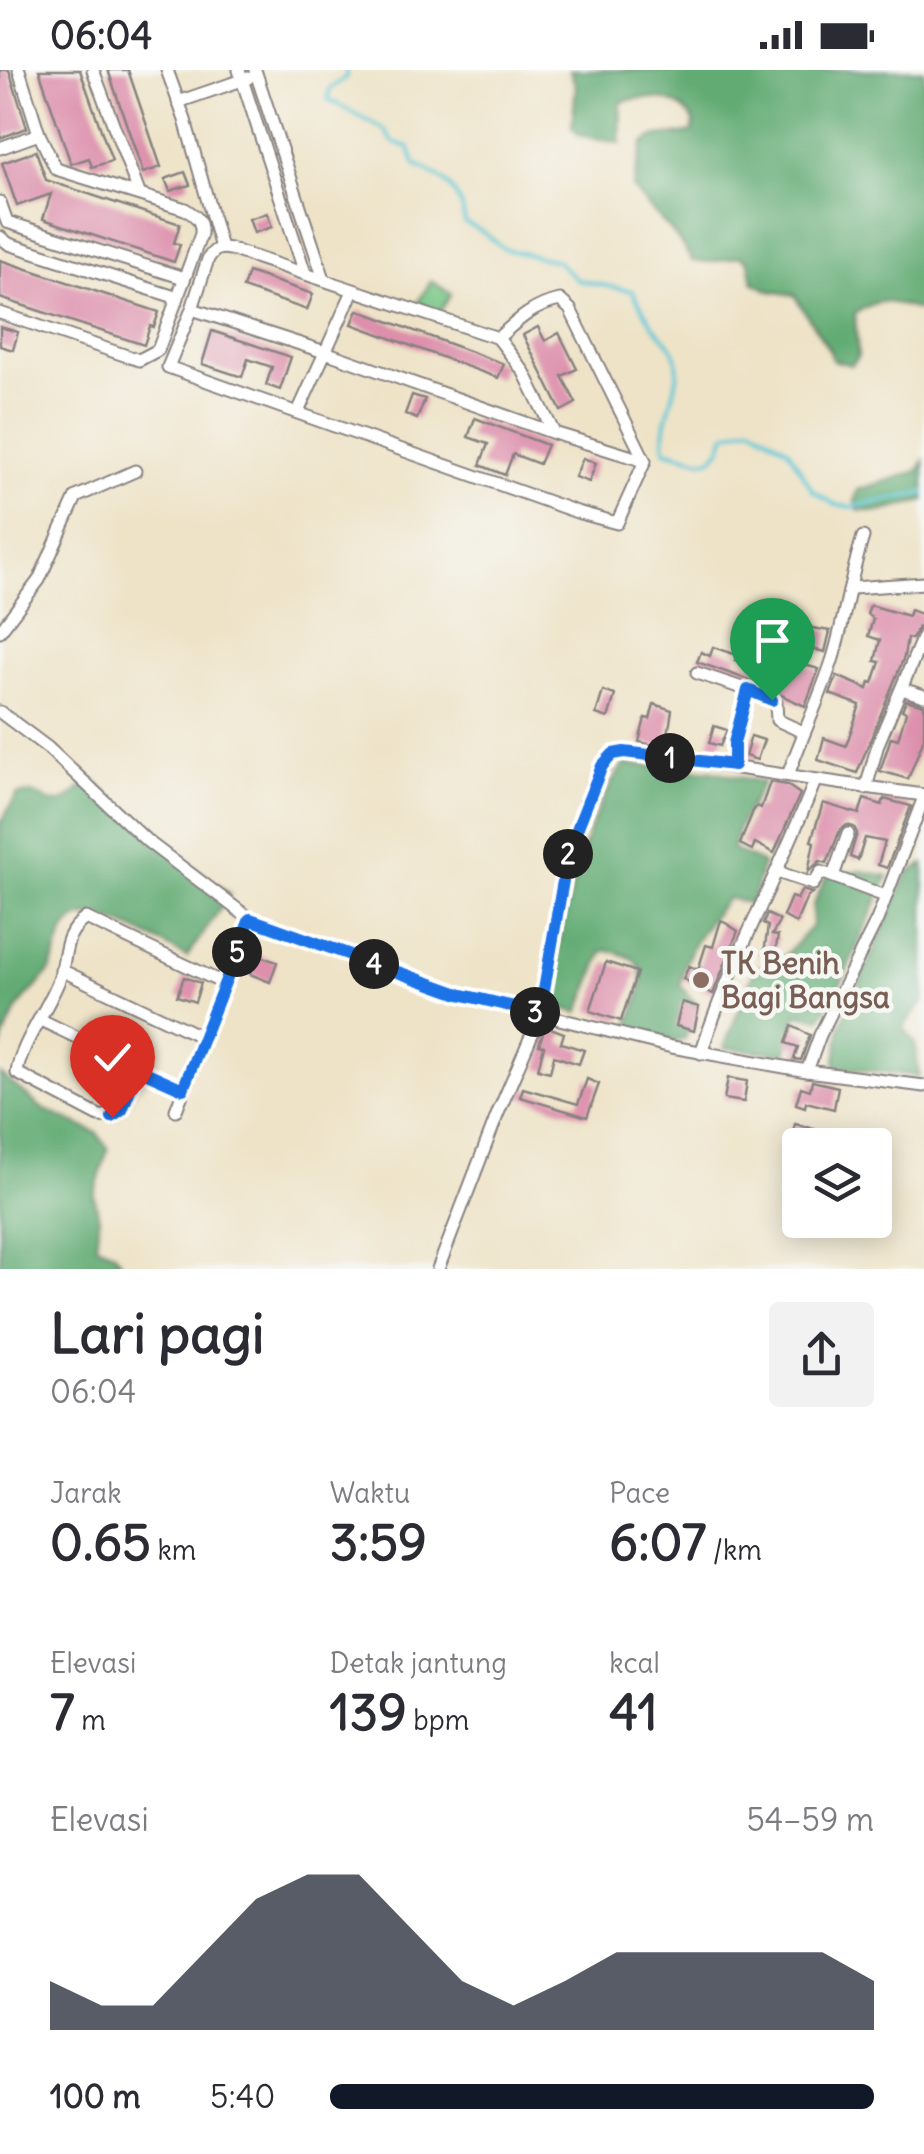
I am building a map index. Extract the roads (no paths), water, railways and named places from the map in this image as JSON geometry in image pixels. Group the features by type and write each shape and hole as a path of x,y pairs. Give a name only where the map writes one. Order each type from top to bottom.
{"street":[{"path":"0,313 139,360 158,350 202,234 202,224 185,210 62,173 38,134 19,70"},
{"path":"94,70 138,193"},
{"path":"167,70 221,248"},
{"path":"178,102 256,72 324,279"},
{"path":"241,75 306,274"},
{"path":"0,148 38,134"},
{"path":"0,202 4,223 184,278"},
{"path":"0,238 178,298"},
{"path":"554,433 524,372 498,338 221,248 208,258 168,367 617,523 645,461"},
{"path":"298,412 354,291"},
{"path":"498,338 524,314 560,300 570,309 645,461"},
{"path":"192,310 328,352 554,433 645,461"},
{"path":"0,631 39,580 76,497 135,471"},
{"path":"788,775 832,660 852,588 853,566 864,537"},
{"path":"852,588 924,583"},
{"path":"866,788 878,744 924,634"},
{"path":"697,672 772,700 777,707 777,720 803,732"},
{"path":"902,689 924,696"},
{"path":"734,765 734,743 748,690"},
{"path":"0,712 48,748 147,841 250,919 459,994 701,1053 924,1086"},
{"path":"438,1269 540,1013 568,852 602,766 613,754 734,765 924,796 877,920 820,1035 807,1071"},
{"path":"701,1053 738,950 777,872 815,780"},
{"path":"833,876 848,834"},
{"path":"777,872 813,884 821,872 885,896"},
{"path":"138,1069 122,1110 112,1117 99,1116 16,1073 62,970 67,939 86,918 225,984"},
{"path":"176,1110 250,919"},
{"path":"62,970 204,1038"},
{"path":"41,1020 183,1089"}],"waterway":[{"path":"346,70 346,77 330,89 328,99 385,130 393,142 409,147 416,166 443,180 455,194 465,223 504,249 557,261 577,280 632,291 676,357 677,378 665,426 665,450 712,459 726,434 752,426 788,449 813,491 836,505 852,507 924,493"}],"place":[{"name":"TK Benih Bagi Bangsa","path":"701,980"}]}
